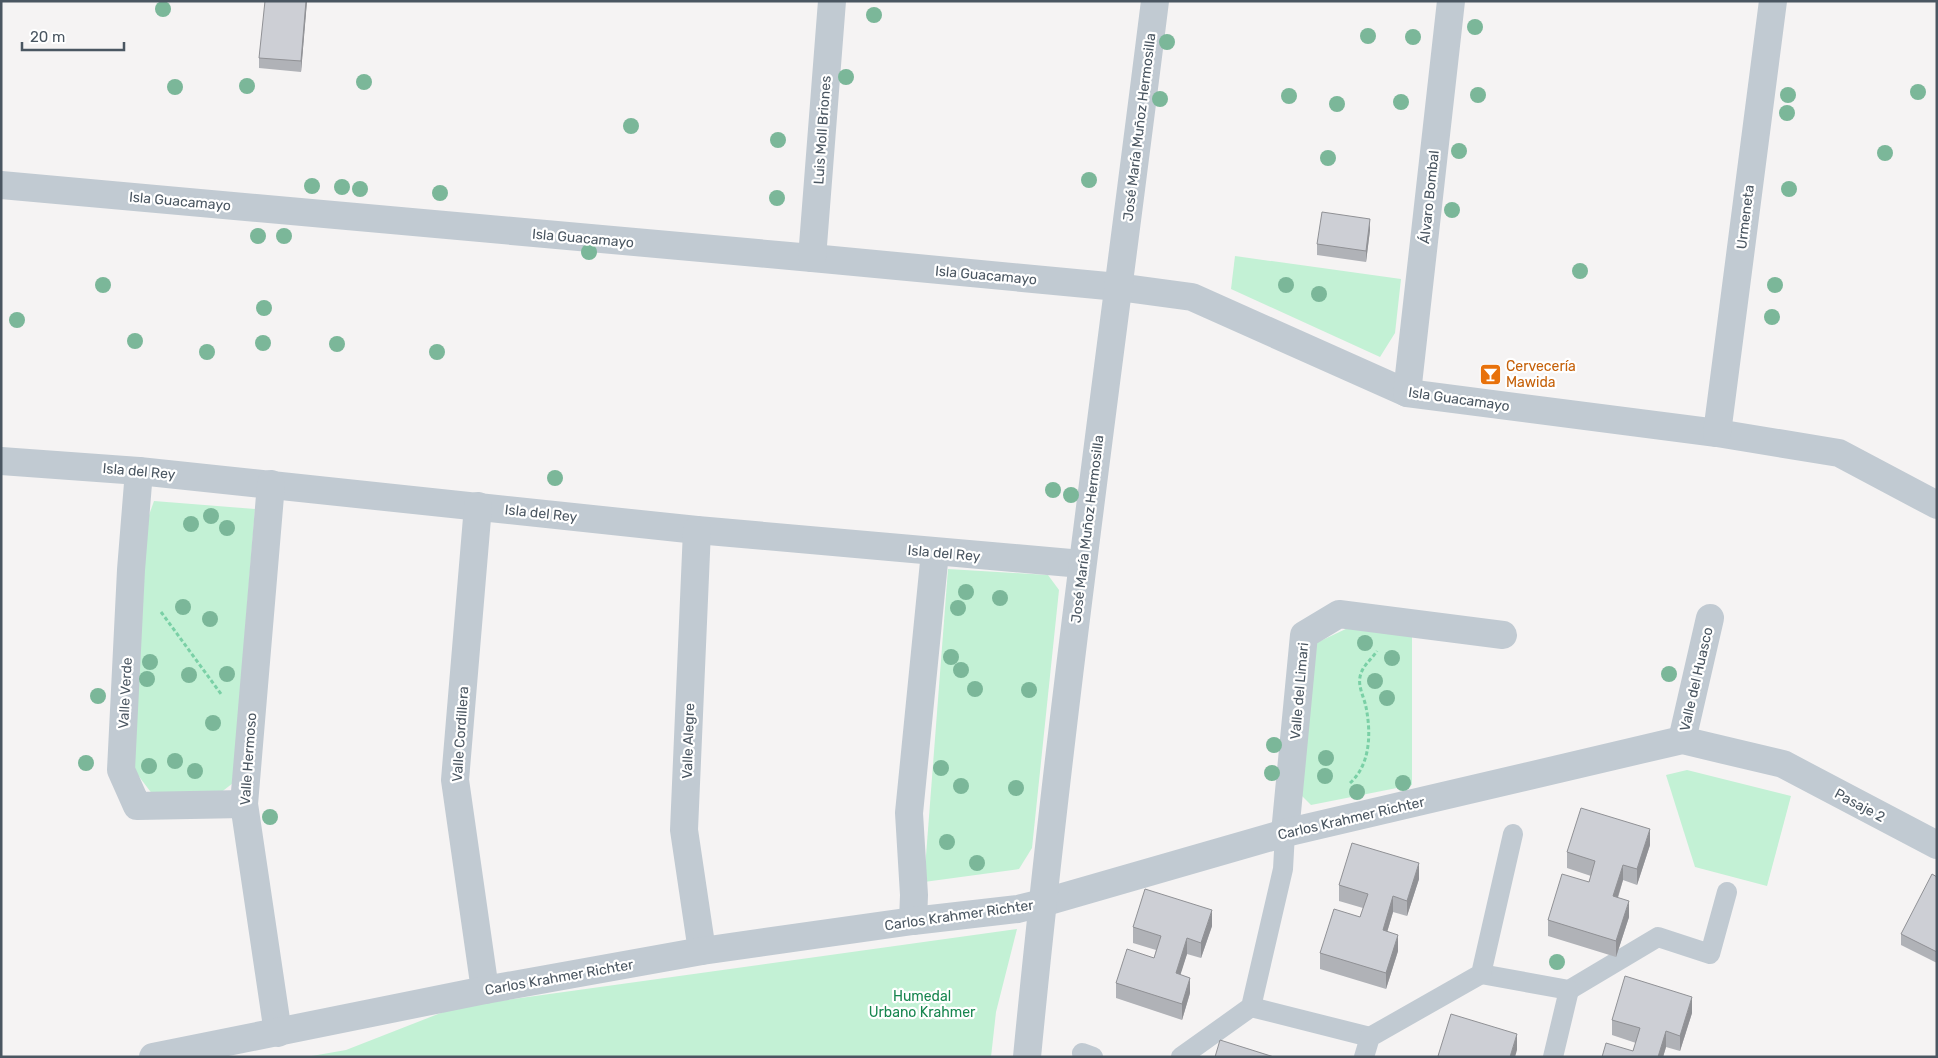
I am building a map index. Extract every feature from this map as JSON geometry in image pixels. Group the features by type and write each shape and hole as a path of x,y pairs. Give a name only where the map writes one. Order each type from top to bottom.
{"street":[{"name":"Luis Moll Briones","path":"812,258 832,1"},
{"name":"José María Muñoz Hermosilla","path":"1027,1057 1042,903 1082,564 1155,1"},
{"name":"Álvaro Bombal","path":"1407,394 1451,1"},
{"name":"Urmeneta","path":"1717,433 1773,1"},
{"name":"Isla Guacamayo","path":"1,185 812,258 1118,287 1192,297 1407,394 1717,433 1839,453 1937,505"},
{"name":"Isla del Rey","path":"1,461 139,471 697,530 1082,564"},
{"name":"Valle Verde","path":"139,471 131,570 122,770 137,806 244,804"},
{"name":"Valle Hermoso","path":"271,484 244,804 278,1033"},
{"name":"Valle Cordillera","path":"478,506 455,780 485,990"},
{"name":"Valle Alegre","path":"697,530 684,830 702,951"},
{"path":"913,921 914,895 909,813 935,552"},
{"name":"Valle del Limari","path":"1285,833 1304,635 1339,614 1503,635"},
{"name":"Valle del Huasco","path":"1682,740 1710,618"},
{"name":"Carlos Krahmer Richter","path":"153,1057 485,990 702,951 913,921 1018,910 1285,833 1682,740 1783,764"},
{"name":"Pasaje 2","path":"1783,764 1937,845"}],"lane":[{"path":"1181,1057 1251,1007 1283,869 1285,833"},
{"path":"1481,974 1513,834"},
{"path":"1364,1057 1370,1037 1481,974 1569,990 1658,937 1710,954 1727,892"},
{"path":"1553,1057 1569,990"},
{"path":"1251,1007 1370,1037"}],"path":[{"path":"159,609 250,732"},
{"path":"1346,787 1353,781 1365,762 1369,748 1366,707 1360,677 1366,663 1376,653 1387,630 1388,621"}],"green space":[{"path":"1235,256 1401,279 1395,333 1380,357 1231,289"},
{"path":"154,501 255,509 233,783 215,797 153,795 128,762 148,518"},
{"path":"948,569 1048,575 1059,590 1032,848 1019,869 924,882"},
{"path":"1350,627 1412,631 1412,785 1311,805 1298,792 1314,644"},
{"path":"1687,770 1791,796 1767,886 1695,867 1666,775"},
{"name":"Humedal Urbano Krahmer","path":"1017,929 996,1012 991,1057 306,1057 346,1050 456,1007"}],"building":[{"path":"265,1 306,1 301,61 259,58"},
{"path":"1322,212 1370,219 1366,251 1317,244"},
{"path":"1581,808 1650,829 1637,869 1623,865 1613,896 1629,901 1616,941 1548,920 1562,874 1589,882 1595,861 1567,852"},
{"path":"1352,843 1419,863 1407,901 1393,896 1383,930 1398,935 1386,973 1320,953 1334,909 1360,917 1368,894 1339,885"},
{"path":"1932,874 1937,877 1937,952 1901,934"},
{"path":"1145,889 1212,910 1201,943 1187,938 1176,973 1190,978 1182,1004 1116,983 1127,949 1154,958 1161,936 1133,927"},
{"path":"1625,976 1692,997 1680,1036 1666,1031 1658,1057 1602,1057 1606,1043 1633,1051 1640,1028 1612,1020"},
{"path":"1451,1014 1517,1034 1510,1057 1438,1056"},
{"path":"1220,1040 1274,1057 1215,1057"}],"place":[{"name":"Cervecería Mawida","path":"1490,374"}]}
